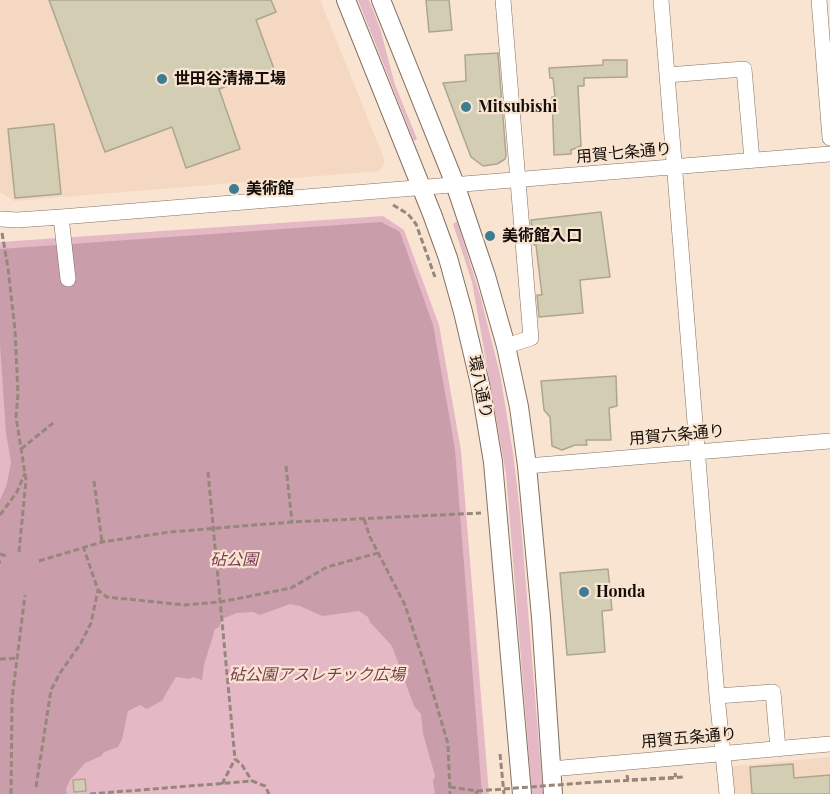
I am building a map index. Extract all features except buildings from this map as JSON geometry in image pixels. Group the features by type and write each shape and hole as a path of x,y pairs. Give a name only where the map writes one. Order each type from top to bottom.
{"main road":[{"name":"環八通り","path":"346,0 422,187 448,258 463,312 489,433 522,794"},
{"name":"環八通り","path":"381,0 455,184 486,276 506,346 519,407 527,466 541,617 553,794"}],"street":[{"path":"503,0 531,338 506,346"},
{"path":"661,0 717,696 727,794"},
{"path":"819,0 830,138"},
{"path":"667,75 744,69 752,160"},
{"name":"用賀七条通り","path":"0,226 61,217 830,154"},
{"path":"61,217 68,279"},
{"name":"用賀六条通り","path":"527,466 830,441"},
{"path":"717,696 773,692 778,749"},
{"name":"用賀五条通り","path":"551,769 830,744"}],"path":[{"path":"390,204 408,214 416,224 436,279"},
{"path":"0,226 12,233"},
{"path":"0,226 8,268 15,330 18,394 16,417 26,480 19,552"},
{"path":"21,449 52,423"},
{"path":"286,466 292,522"},
{"path":"208,472 235,759 222,784"},
{"path":"0,514 17,492 25,473"},
{"path":"94,481 102,542"},
{"path":"39,561 83,546 170,532 292,522 481,513"},
{"path":"364,519 378,553 405,605 426,669 448,744 450,794"},
{"path":"36,787 51,690 91,623 98,590 83,546"},
{"path":"98,590 107,597 160,604 185,605 220,602 291,588 327,567 378,553"},
{"path":"0,554 6,556"},
{"path":"11,794 12,699 25,595"},
{"path":"0,659 18,658"},
{"path":"500,747 504,794"},
{"path":"235,759 242,765 252,781"},
{"path":"450,787 476,793 596,782 676,778 674,769"},
{"path":"627,772 628,780 684,777"},
{"path":"90,794 252,781 265,786 269,794"}],"shaded area":[{"path":"0,0 320,0 385,161 380,171 14,201 0,192"},
{"path":"830,757 830,794 731,794 728,770 734,766"}],"green space":[{"path":"358,0 369,0 380,28 395,85 417,139 414,141"},
{"name":"砧公園","path":"383,216 404,230 439,325 461,451 489,794 0,794 0,242"},
{"path":"457,221 480,295 500,374 513,453 520,512 543,794 532,794 506,474 472,282 453,224"},
{"name":"砧公園","path":"381,222 400,232 433,325 455,449 482,794 435,794 433,781 435,776 423,733 421,714 414,706 392,646 368,617 359,611 322,616 290,604 260,615 253,612 237,613 222,619 219,627 215,629 202,680 193,677 189,679 176,677 163,700 147,709 140,705 128,711 118,747 85,763 70,780 66,789 67,794 0,794 0,500 7,484 11,462 6,433 0,345 0,249"}],"place":[{"name":"世田谷清掃工場","path":"162,79"},
{"name":"Mitsubishi","path":"466,107"},
{"name":"美術館","path":"234,189"},
{"name":"美術館入口","path":"490,236"},
{"name":"Honda","path":"584,592"}],"park label":[{"name":"砧公園アスレチック広場","path":"317,675"}]}
